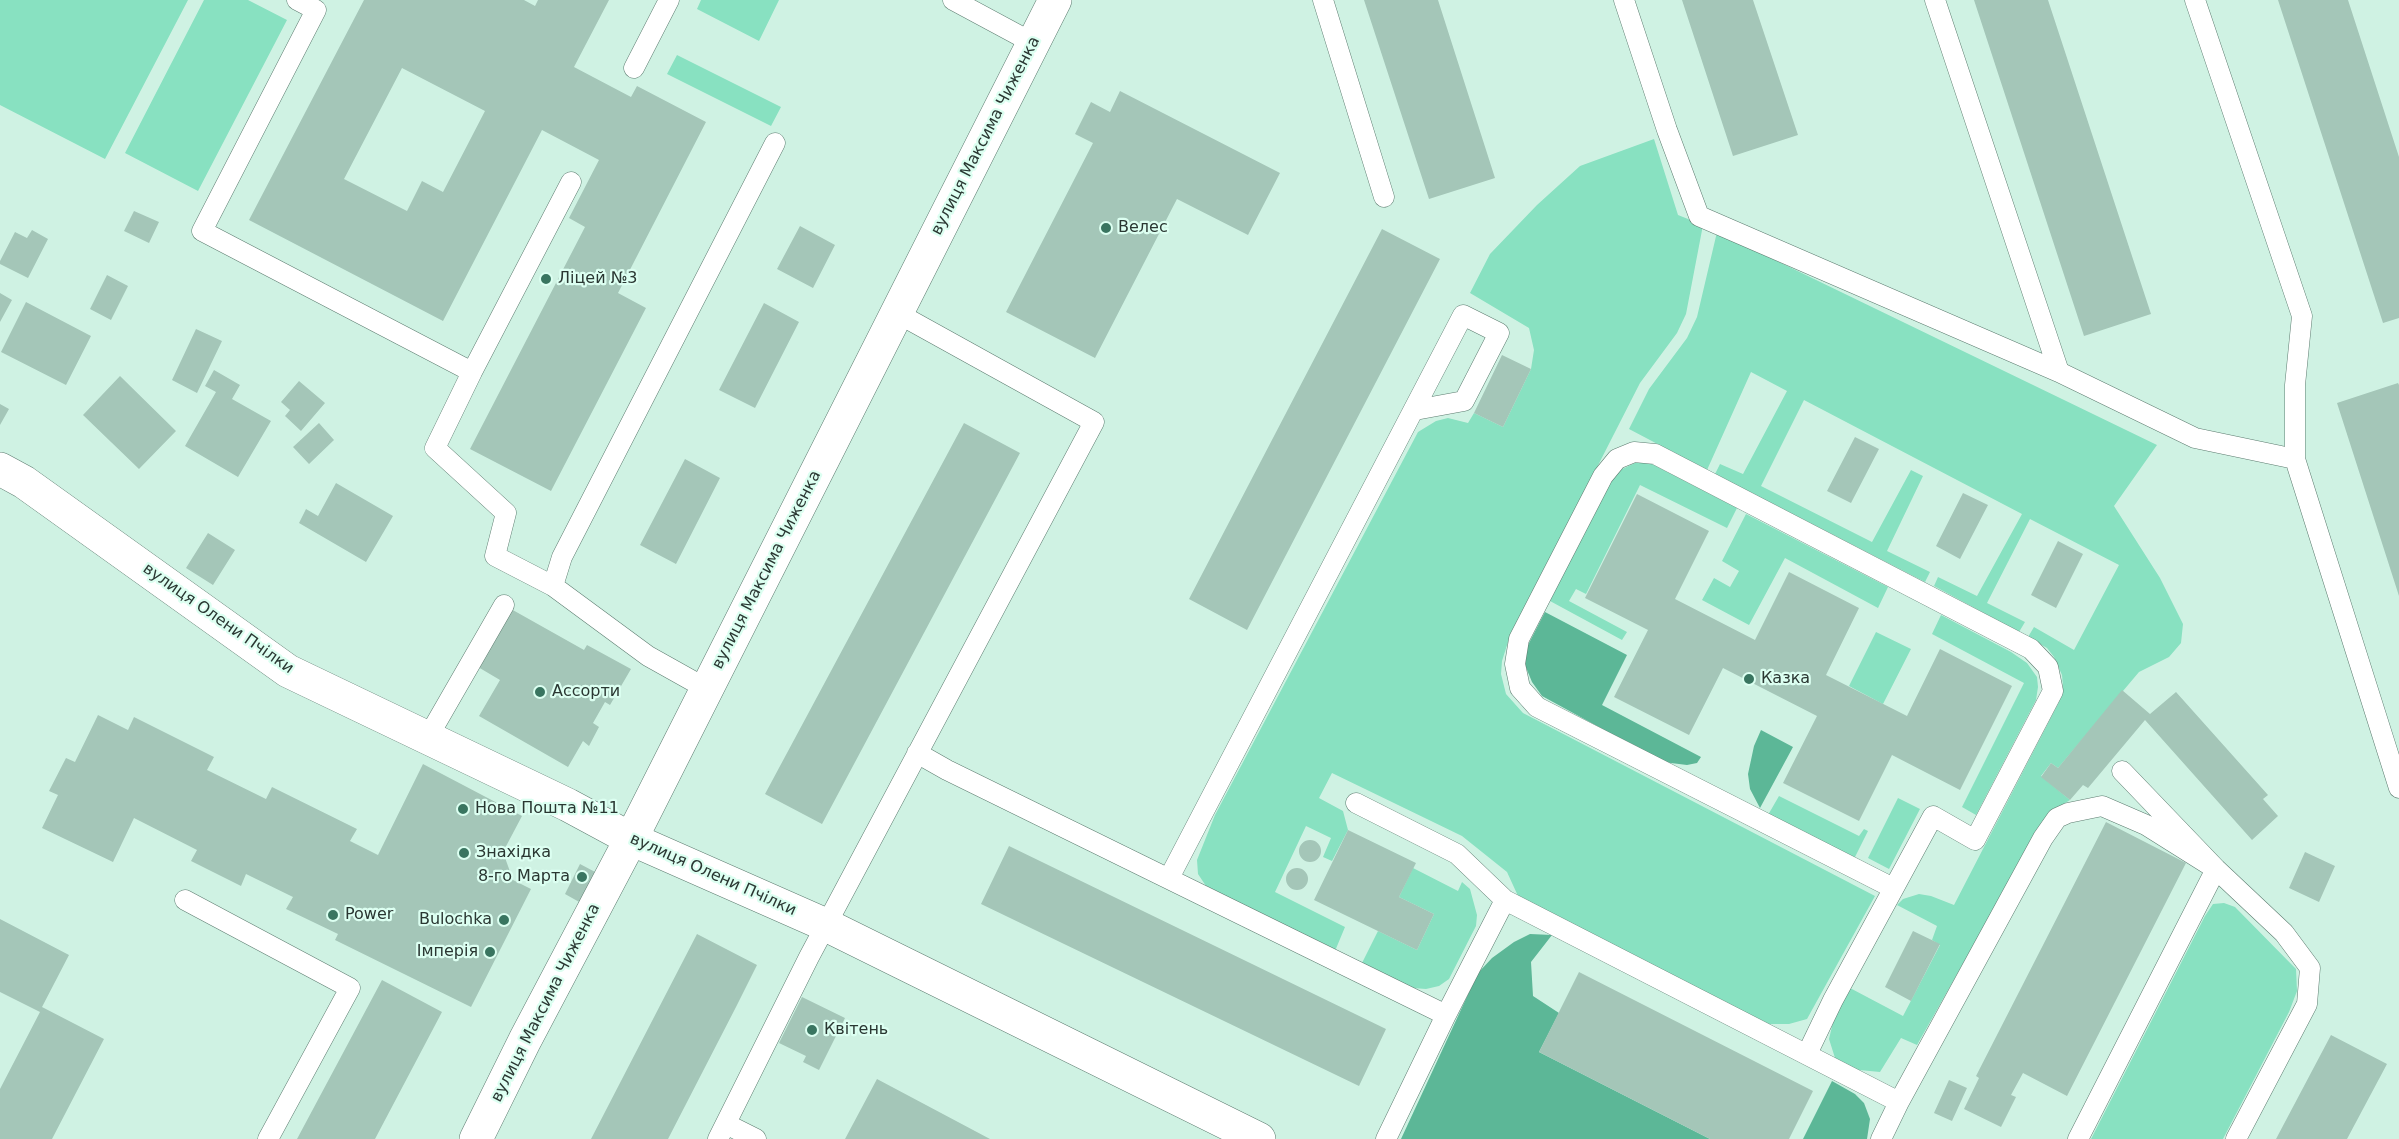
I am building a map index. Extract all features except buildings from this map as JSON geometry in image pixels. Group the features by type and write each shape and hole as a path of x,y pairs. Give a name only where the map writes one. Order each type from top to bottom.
{"street":[{"name":"вулиця Максима Чиженка","path":"476,1139 525,1040 631,839 1055,0"},
{"name":"вулиця Олени Пчілки","path":"0,469 24,482 288,671 568,804 631,839 826,925 1259,1139"}],"lane":[{"path":"297,0 316,10 202,231 472,372"},
{"path":"634,68 669,0"},
{"path":"953,0 1033,43"},
{"path":"1323,0 1384,197"},
{"path":"1624,0 1699,216 2059,372 2195,438 2295,459"},
{"path":"1935,0 2059,372"},
{"path":"2195,0 2302,316 2295,385 2295,459 2399,788"},
{"path":"553,586 562,557 775,143"},
{"path":"571,182 435,447 506,513 495,556 553,586 648,656 707,688"},
{"path":"756,1139 722,1131 826,925 1094,422 897,313"},
{"path":"1169,878 1463,315 1499,333 1464,401 1415,410"},
{"path":"1807,1054 1833,1000 1933,816 1975,840 2053,691 2048,667 2031,649 1655,454 1634,452 1617,459 1603,476 1519,639 1515,664 1520,688 1537,706 1893,888"},
{"path":"428,736 504,605"},
{"path":"917,753 947,770 1446,1015"},
{"path":"2122,771 2216,868 2284,933 2310,968 2307,1004 2236,1139"},
{"path":"1356,803 1457,854 1505,900 1899,1102"},
{"path":"1881,1139 2043,838 2057,818 2079,810 2102,806 2146,825 2216,868"},
{"path":"2078,1139 2216,868"},
{"path":"185,900 350,988 268,1139"},
{"path":"1386,1139 1505,900"}],"green space":[{"path":"0,0 188,0 105,159 0,105"},
{"path":"204,0 248,0 287,20 198,191 125,153"},
{"path":"701,0 779,0 759,41 697,9"},
{"path":"677,55 781,107 771,126 667,74"},
{"path":"1654,139 1678,215 1703,225 1686,314 1677,333 1640,383 1508,642 1502,661 1501,674 1506,694 1523,713 1875,896 1807,1019 1789,1024 1766,1024 1518,896 1507,872 1462,836 1332,773 1319,798 1343,811 1348,830 1332,861 1323,857 1331,838 1306,826 1275,892 1345,927 1335,951 1206,886 1198,874 1197,860 1215,815 1418,432 1436,421 1448,418 1468,423 1474,413 1503,427 1531,369 1534,350 1529,328 1470,293 1490,254 1537,205 1580,166"},
{"path":"1717,232 2157,445 2114,506 2160,578 2183,624 2181,643 2169,657 2139,672 2058,768 2051,763 2041,776 2070,800 2055,809 2040,827 1917,1045 1901,1038 1880,1072 1849,1069 1835,1058 1829,1039 1834,1018 1850,988 1903,1016 1940,945 1932,940 1937,926 1897,905 1903,899 1919,894 1954,905 2059,702 2063,686 2062,675 2054,657 2047,648 2028,637 2034,627 2074,650 2119,565 2030,519 1987,603 2025,622 2019,632 1934,586 1938,577 1977,596 2022,514 1804,400 1761,486 1872,542 1911,470 1923,476 1887,551 1930,572 1925,582 1715,474 1720,464 1743,474 1787,391 1751,372 1707,470 1629,429 1649,389 1687,338 1697,317"},
{"path":"1635,463 1650,463 1737,508 1727,528 1640,485 1586,594 1576,589 1569,601 1627,632 1622,640 1550,601 1603,489 1618,471"},
{"path":"1746,514 1888,587 1878,608 1785,558 1749,625 1702,600 1714,578 1730,587 1739,571 1722,561"},
{"path":"1545,612 1627,655 1602,705 1701,757 1697,763 1687,765 1663,762 1542,696 1532,682 1525,665 1527,647"},
{"path":"1941,615 2011,652 2027,663 2037,677 2036,700 1976,815 1962,807 2024,683 1932,634"},
{"path":"1876,632 1911,649 1883,704 1849,686"},
{"path":"1761,730 1793,747 1760,808 1750,789 1748,774 1754,746"},
{"path":"1779,796 1859,836 1864,829 1868,831 1854,859 1768,815"},
{"path":"1898,798 1920,809 1889,869 1868,858"},
{"path":"1413,868 1458,891 1462,882 1470,889 1477,915 1476,926 1449,979 1439,986 1426,989 1413,988 1361,965 1378,931 1417,950 1434,914 1399,897"},
{"path":"2224,903 2235,907 2296,969 2297,991 2289,1012 2223,1139 2091,1139 2205,916 2213,904"},
{"path":"1530,934 1552,935 1531,962 1533,996 1559,1013 1539,1052 1710,1139 1401,1139 1478,973 1492,958"},
{"path":"1832,1081 1855,1094 1864,1103 1870,1119 1867,1139 1803,1139"}],"place":[{"name":"Велес","path":"1106,228"},
{"name":"Ліцей №3","path":"546,279"},
{"name":"Казка","path":"1749,679"},
{"name":"Ассорти","path":"540,692"},
{"name":"Нова Пошта №11","path":"463,809"},
{"name":"Знахідка","path":"464,853"},
{"name":"8-го Марта","path":"582,877"},
{"name":"Power","path":"333,915"},
{"name":"Bulochka","path":"504,920"},
{"name":"Імперія","path":"490,952"},
{"name":"Квітень","path":"812,1030"}]}
